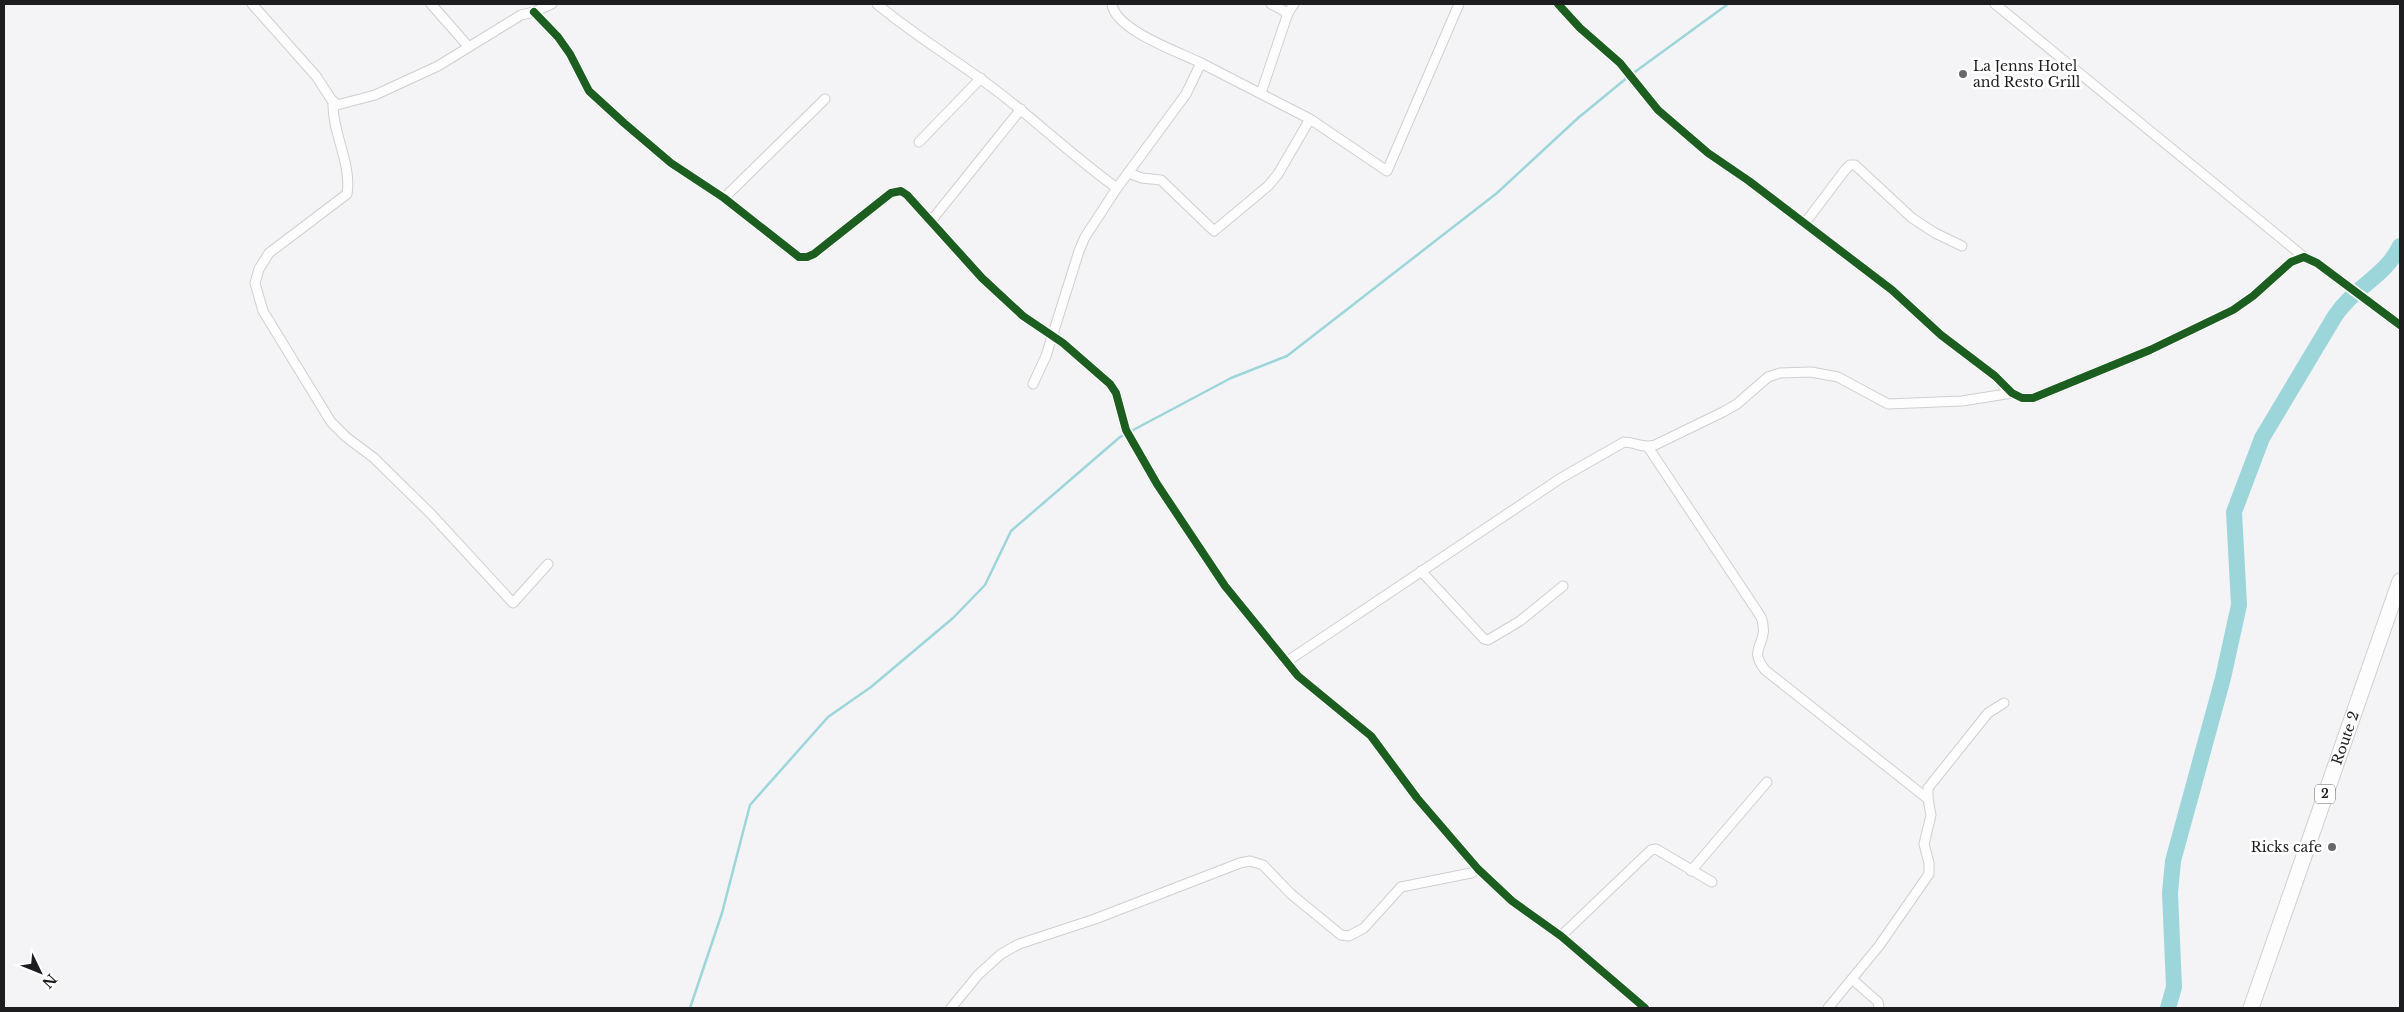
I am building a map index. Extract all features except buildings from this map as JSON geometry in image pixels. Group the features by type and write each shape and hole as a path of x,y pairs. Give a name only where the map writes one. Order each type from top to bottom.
{"highway":[{"name":"Route 2","path":"2251,1008 2400,581"}],"street":[{"path":"252,4 316,76 333,103 347,182 347,194 269,253 259,269 255,283 263,311 331,422 346,437 374,458 419,502 513,603 548,564"},
{"path":"431,4 468,46"},
{"path":"333,103 342,104 375,95 438,66 521,15 552,4"},
{"path":"877,4 898,22 981,78 1021,109 1089,168 1117,188"},
{"path":"1112,4 1113,10 1119,19 1153,41 1201,63 1246,88 1261,93 1310,119 1387,172 1459,4"},
{"path":"1271,4 1288,13"},
{"path":"1261,93 1288,13 1294,4"},
{"path":"1558,4 1580,28 1620,63 1658,110 1708,153 1805,223 1892,290 1941,335 1995,376 2012,393 2022,398 2033,398 2150,350 2233,310 2253,296 2290,262 2304,257"},
{"path":"1995,4 2304,257 2317,263 2363,295 2400,324"},
{"path":"538,8 570,54 589,91 671,163 724,198 793,253 807,257 896,191 901,191 907,195 982,278 1023,316 1063,343 1110,384 1116,393 1126,430 1132,441 1225,586 1298,676 1371,736 1417,798 1478,869 1512,901 1561,936 1645,1008"},
{"path":"1033,384 1052,337 1079,251 1086,237 1117,188 1186,94 1201,63"},
{"path":"919,142 981,78"},
{"path":"724,198 825,99"},
{"path":"932,221 1021,109"},
{"path":"1128,173 1142,178 1161,180 1214,230 1268,186 1278,174 1310,119"},
{"path":"1805,223 1845,170 1855,165 1912,218 1935,234 1962,246"},
{"path":"1286,662 1354,618 1421,570 1562,478 1624,442 1648,447 1723,412 1737,404 1768,377 1780,373 1811,372 1838,376 1888,404 1962,401 2012,393"},
{"path":"1648,447 1761,617 1765,634 1756,654 1758,661 1765,670 1928,800"},
{"path":"1421,570 1488,640 1520,621 1564,586"},
{"path":"1828,1008 1912,901 1929,874 1929,863 1924,844 1931,815 1928,788 1988,713 2004,704"},
{"path":"1691,871 1767,782"},
{"path":"1561,936 1651,850 1656,849 1712,882"},
{"path":"951,1008 978,975 1001,954 1019,944 1095,919 1240,863 1250,861 1263,865 1291,894 1341,935 1349,936 1364,928 1401,887 1470,873 1478,869"},
{"path":"1852,979 1878,1002 1879,1008"}],"waterway":[{"path":"1632,74 1728,4"},
{"path":"690,1008 722,913 750,805 828,717 871,687 953,618 985,585 1011,531 1120,437 1231,378 1287,356 1497,193 1578,118 1628,77"},
{"path":"2168,1008 2174,987 2170,893 2173,861 2223,678 2239,605 2234,512 2262,438 2335,316 2351,297 2386,266 2400,246"}],"cycle path":[{"path":"1558,4 1580,28 1620,63 1658,110 1708,153 1749,181 1892,290 1941,335 1995,376 2012,393 2022,398 2033,398 2150,350 2233,310 2253,296 2291,262 2304,257 2317,263 2400,325"},
{"path":"534,12 558,37 570,54 589,91 671,163 724,198 799,257 807,257 814,254 891,193 901,191 907,195 982,278 1023,316 1063,343 1110,384 1116,393 1126,430 1157,484 1225,586 1298,676 1371,736 1417,798 1478,869 1512,901 1561,936 1645,1008"}],"place":[{"name":"La Jenns Hotel and Resto Grill","path":"1963,74"},
{"name":"Ricks cafe","path":"2332,847"}]}
